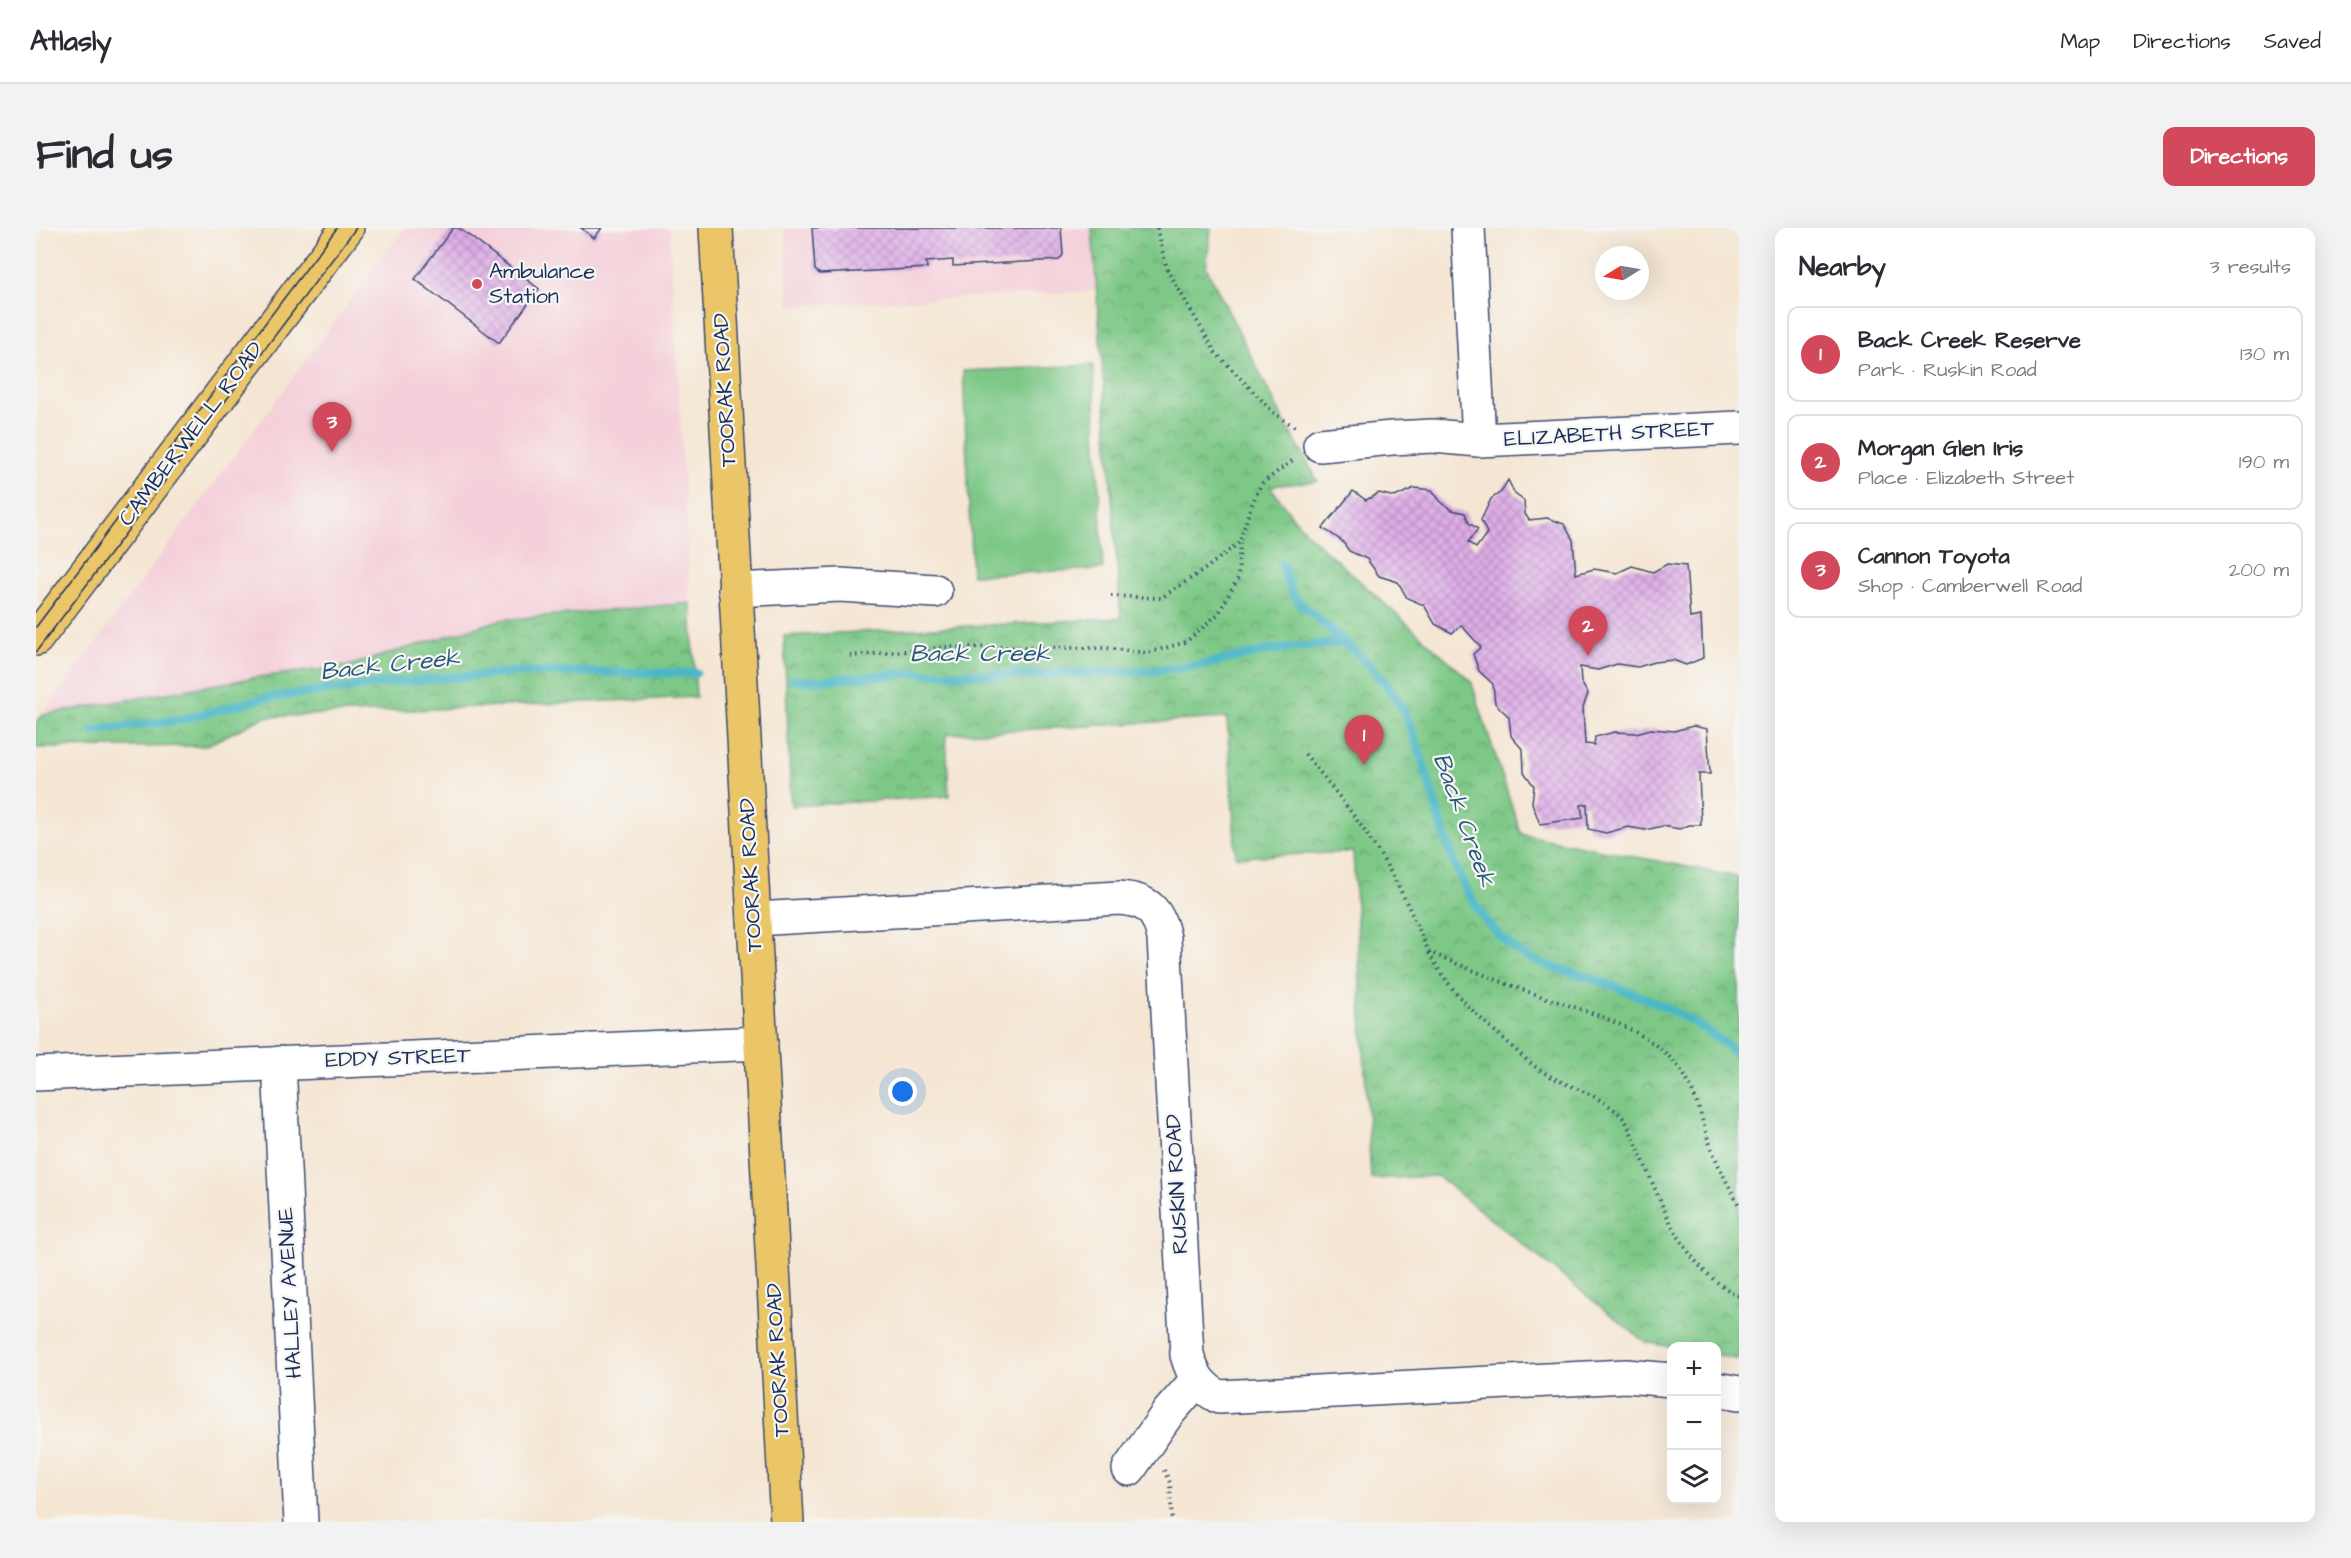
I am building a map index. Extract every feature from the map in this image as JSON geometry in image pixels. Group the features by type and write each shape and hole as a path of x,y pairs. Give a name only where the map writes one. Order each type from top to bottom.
{"main road":[{"name":"TOORAK ROAD","path":"716,228 787,1522"},
{"name":"CAMBERWELL ROAD","path":"36,639 340,230"}],"street":[{"path":"1468,228 1479,440"},
{"name":"ELIZABETH STREET","path":"1320,445 1433,436 1479,440 1739,428"},
{"path":"735,590 840,585 935,591"},
{"name":"RUSKIN ROAD","path":"754,920 1119,898 1148,905 1159,920 1164,938 1187,1355 1197,1380"},
{"name":"EDDY STREET","path":"36,1074 760,1043"},
{"name":"HALLEY AVENUE","path":"279,1063 301,1522"},
{"path":"1137,1456 1197,1380 1207,1391 1219,1397 1233,1398 1626,1376 1667,1380"},
{"path":"1721,1390 1739,1393"}],"path":[{"path":"850,656 949,647 1106,648 1147,653 1186,642 1219,613 1238,578 1240,542 1250,509 1261,484 1288,463 1320,445 1275,414 1215,352 1167,269 1157,228"},
{"path":"1111,596 1161,598 1240,542"},
{"path":"1305,753 1352,813 1384,861 1443,978 1468,1008 1533,1065 1556,1079 1590,1093 1614,1107 1625,1120 1674,1231 1690,1256 1727,1290 1739,1296"},
{"path":"1429,952 1518,988 1604,1017 1653,1043 1671,1058 1684,1076 1698,1105 1722,1175 1739,1205"},
{"path":"1137,1456 1167,1474 1170,1483 1172,1522"}],"shaded area":[{"path":"404,228 581,228 594,238 602,228 669,228 691,603 500,620 348,666 258,677 42,715"},
{"path":"785,228 1092,228 1096,291 789,306"}],"green space":[{"path":"1092,228 1211,228 1206,267 1283,419 1318,481 1270,486 1294,519 1315,541 1471,681 1521,834 1739,877 1739,1360 1721,1356 1721,1342 1667,1342 1667,1346 1645,1342 1437,1176 1371,1179 1353,852 1236,857 1227,718 946,734 949,796 791,806 784,636 1121,618"},
{"path":"1093,365 1103,569 972,575 963,371"},
{"path":"691,603 696,697 265,717 205,746 36,748 36,722 42,715 258,677 348,666 500,620"}],"building":[{"name":"Ambulance Station","path":"453,228 459,228 539,289 499,343 415,279"},
{"path":"581,228 602,228 594,238"},
{"path":"812,228 1061,228 1063,255 1059,260 953,266 953,260 926,262 927,268 820,274 815,270"},
{"path":"1508,480 1515,494 1524,501 1525,514 1529,520 1547,518 1564,524 1573,540 1576,574 1594,569 1617,573 1632,566 1653,572 1667,564 1686,566 1690,618 1701,616 1703,658 1686,665 1673,660 1638,667 1617,664 1598,670 1580,667 1581,682 1588,694 1583,707 1585,744 1594,745 1595,737 1615,732 1636,733 1651,729 1674,731 1693,726 1707,729 1710,774 1699,774 1701,825 1689,825 1680,829 1663,826 1645,830 1628,827 1606,833 1588,829 1587,804 1581,805 1583,818 1540,824 1532,803 1534,786 1524,772 1523,750 1511,736 1509,717 1495,703 1493,684 1479,671 1473,654 1481,647 1461,625 1452,633 1435,624 1424,605 1407,598 1398,582 1379,576 1367,559 1349,551 1342,541 1323,528 1353,491 1366,500 1379,493 1395,497 1414,488 1432,490 1441,502 1452,510 1465,513 1469,523 1478,529 1468,542 1476,548 1487,533 1481,520 1491,499 1501,492"}],"waterway":[{"name":"Back Creek","path":"1282,564 1295,598 1380,676 1398,702 1418,746 1458,872 1473,901 1492,927 1523,955 1648,999 1707,1030 1739,1057"},
{"name":"Back Creek","path":"792,680 813,681 914,673 1013,675 1151,671 1202,665 1271,650 1345,642"},
{"name":"Back Creek","path":"92,731 179,720 264,698 396,682 519,672 696,673"}],"tram line":[{"path":"36,627 337,228"},
{"path":"36,652 356,228"}],"place":[{"name":"Ambulance Station","path":"477,284"},
{"name":"Cannon Toyota","path":"332,452"},
{"name":"Morgan Glen Iris","path":"1588,656"},
{"name":"Back Creek Reserve","path":"1364,765"}]}
